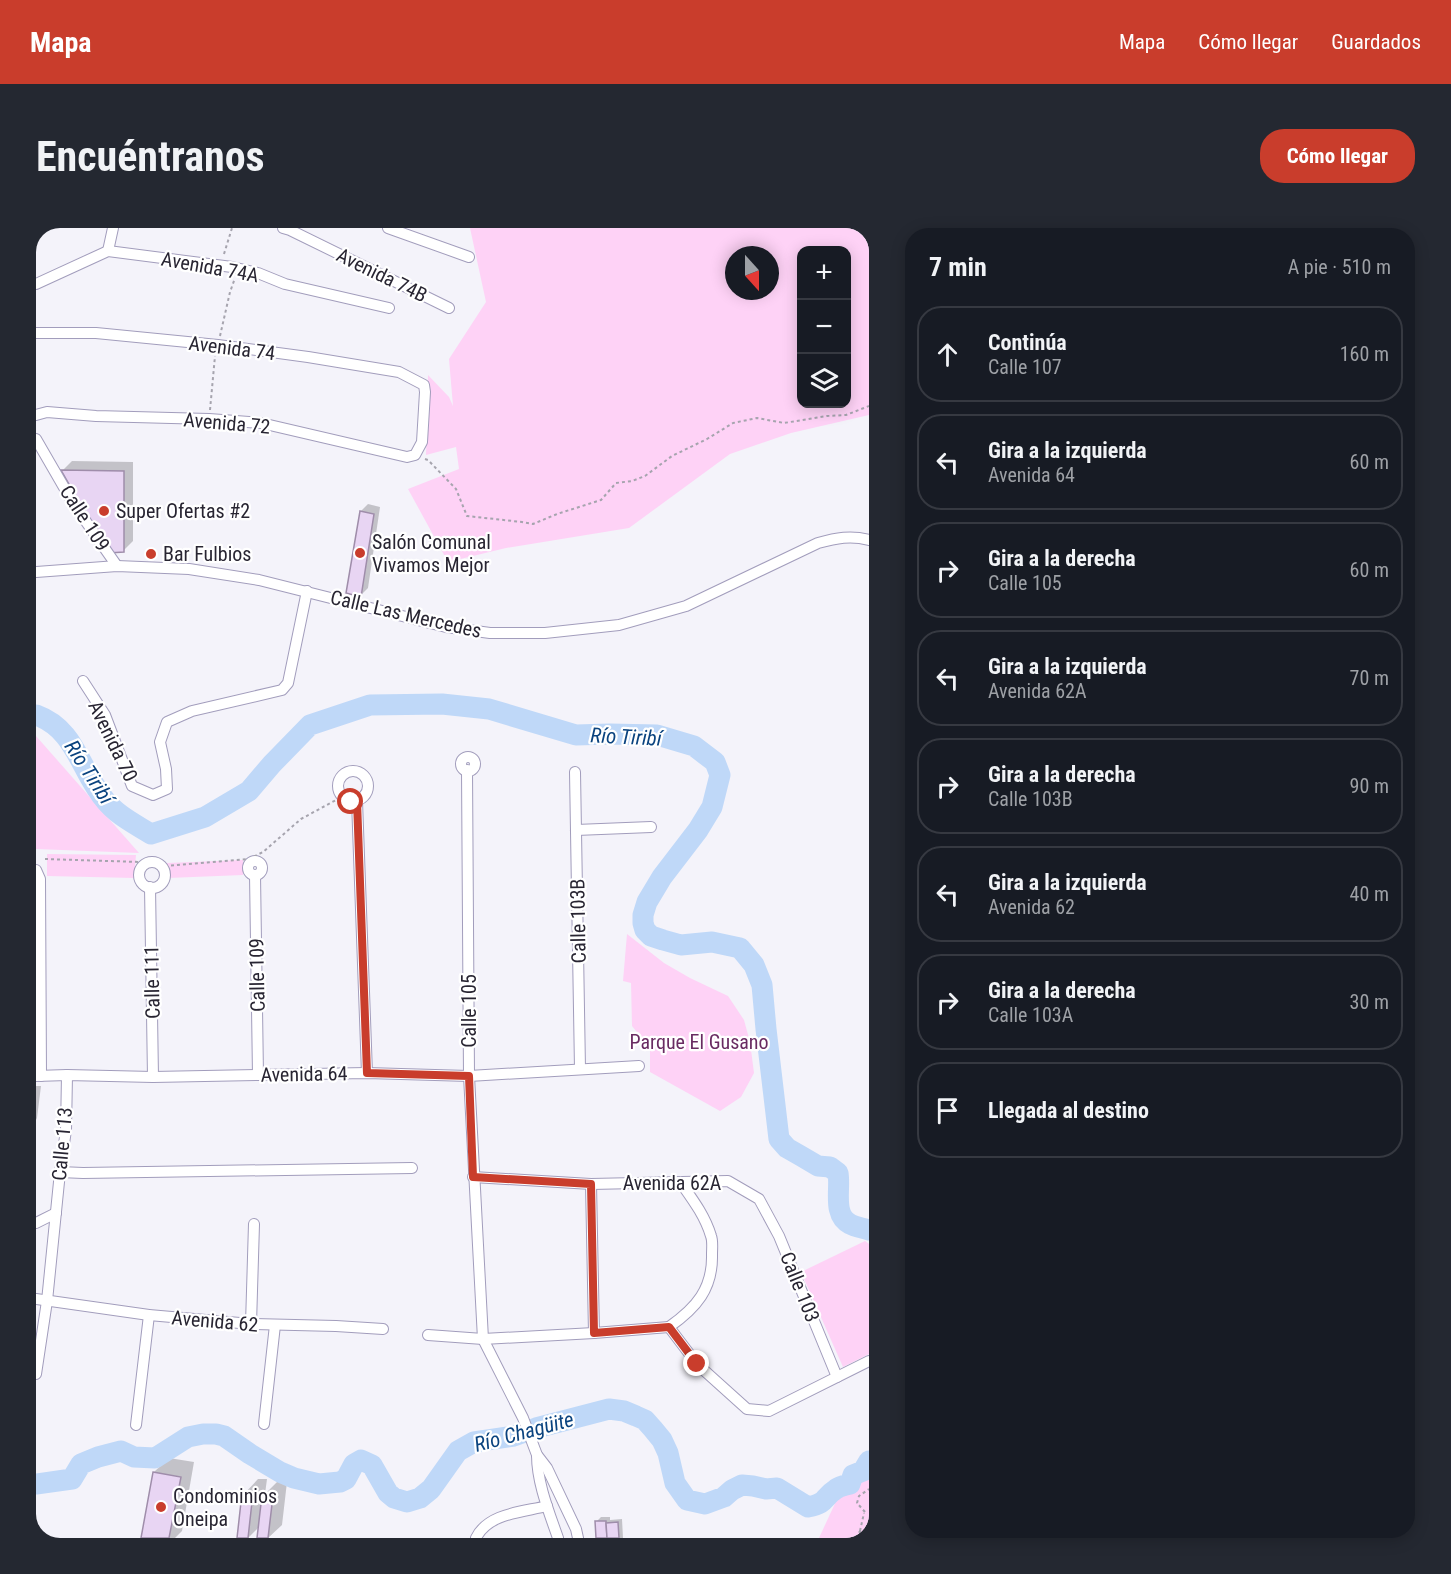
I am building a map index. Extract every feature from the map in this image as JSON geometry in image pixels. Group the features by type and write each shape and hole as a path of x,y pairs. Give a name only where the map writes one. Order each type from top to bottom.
{"street":[{"path":"36,284 108,251 113,228"},
{"name":"Avenida 74B","path":"283,228 449,308"},
{"path":"388,228 469,257"},
{"name":"Avenida 74A","path":"108,251 258,273 285,284 389,308"},
{"name":"Avenida 74","path":"36,333 96,333 218,345 399,372 424,386 422,442 415,454"},
{"name":"Avenida 72","path":"36,415 47,412 261,423 407,457 415,454"},
{"name":"Calle 109","path":"36,439 73,503 117,566"},
{"name":"Calle Las Mercedes","path":"36,572 117,566 189,569 259,580 446,627 490,633 545,633 619,625 686,606 818,543 837,538 857,537 869,540"},
{"name":"Avenida 70","path":"83,681 105,716 132,786 153,795 167,789 166,769 160,742 167,722 192,711 282,690 288,683 307,591"},
{"name":"Calle 105","path":"467,770 469,1076 483,1339 527,1426 537,1455 537,1468 547,1506 558,1538"},
{"name":"Calle 103B","path":"575,772 580,1069"},
{"path":"357,801 367,1073"},
{"path":"576,830 651,827"},
{"path":"36,870 40,879 39,1076"},
{"name":"Calle 109","path":"255,875 258,1075"},
{"name":"Calle 111","path":"150,887 153,1077"},
{"name":"Avenida 64","path":"39,1076 153,1077 367,1073 469,1076 639,1066"},
{"name":"Calle 113","path":"36,1374 42,1300 56,1214 66,1130 67,1075"},
{"path":"60,1172 412,1168"},
{"name":"Avenida 62A","path":"473,1177 591,1184 728,1181 759,1199"},
{"path":"428,1335 483,1339 669,1327 685,1316 705,1292 713,1268 712,1238 701,1212 681,1183"},
{"path":"591,1184 594,1333"},
{"name":"Calle 103","path":"759,1199 779,1236 837,1377"},
{"path":"36,1223 56,1214"},
{"path":"251,1324 254,1224"},
{"name":"Avenida 62","path":"42,1300 149,1315 251,1324 383,1329"},
{"path":"136,1425 149,1315"},
{"path":"264,1424 275,1325"},
{"path":"669,1327 697,1364 747,1409 769,1411 869,1361"},
{"name":"Calle 105","path":"537,1455 547,1468 576,1529 578,1538"},
{"path":"478,1535 496,1518 547,1506"}],"path":[{"path":"221,267 232,228"},
{"path":"209,419 214,360 236,269"},
{"path":"415,454 428,460 456,489 467,516 532,524 601,500 616,483 632,481 645,476 672,456 733,423 757,418 783,423 846,415 869,406"},
{"path":"165,866 249,859 263,852 301,819 336,800"},
{"path":"45,859 140,861"},
{"path":"865,1512 857,1503 859,1496 869,1489"},
{"path":"865,1512 869,1511"},
{"path":"856,1538 865,1512"},
{"path":"860,1531 869,1530"}],"green space":[{"path":"470,228 869,228 869,415 791,433 730,454 629,528 506,548 448,562 408,489 459,469 456,447 426,455 428,375 449,397 453,406 449,359 486,302"},
{"path":"36,736 139,853 36,849"},
{"path":"47,854 136,855 134,878 47,876"},
{"path":"243,860 243,875 168,878 167,863"},
{"name":"Parque El Gusano","path":"627,934 664,963 728,996 744,1020 750,1042 754,1073 741,1097 720,1111 650,1072 650,1048 632,1026 631,983 623,981"},
{"path":"865,1241 869,1244 869,1354 843,1367 801,1272"},
{"path":"869,1476 869,1538 819,1538 838,1497"}],"building":[{"name":"Super Ofertas #2","path":"61,470 124,471 124,552 108,553"},
{"name":"Salón Comunal Vivamos Mejor","path":"360,511 374,514 361,597 346,593"},
{"name":"Condominios Oneipa","path":"153,1472 181,1477 169,1538 141,1538"},
{"path":"242,1493 253,1493 248,1538 237,1538"},
{"path":"262,1495 273,1496 268,1538 257,1538"},
{"path":"595,1521 606,1521 607,1538 596,1538"},
{"path":"618,1522 619,1538 607,1538 606,1523"}],"waterway":[{"name":"Río Tiribí","path":"36,715 58,728 66,737 97,789 109,804 121,815 151,834 205,817 249,791 310,725 370,705 442,704 489,709 576,735 657,735 694,746 715,762 720,775 712,807 647,902 643,915 645,930 651,936 681,945 712,942 740,948 754,965 762,985 779,1139 787,1148 818,1166 830,1167 838,1173 838,1201 844,1220 869,1230"},
{"name":"Río Chagüite","path":"36,1484 72,1479 81,1464 98,1457 121,1451 134,1457 155,1458 188,1437 216,1434 224,1436 280,1472 319,1484 340,1482 346,1479 354,1464 361,1460 372,1465 388,1493 394,1498 407,1502 420,1498 431,1489 458,1451 474,1442 514,1436 609,1409 624,1411 645,1420 662,1440 668,1453 675,1483 687,1500 705,1504 724,1497 742,1485 766,1489 777,1488 808,1507 822,1502 838,1488 850,1484 853,1475 863,1471 869,1461"}],"place":[{"name":"Super Ofertas #2","path":"104,511"},
{"name":"Salón Comunal Vivamos Mejor","path":"360,553"},
{"name":"Bar Fulbios","path":"151,554"},
{"name":"Condominios Oneipa","path":"161,1507"}],"route":[{"path":"351,802 357,801 367,1073 469,1076 473,1177 591,1184 594,1333 669,1327 697,1364"}]}
